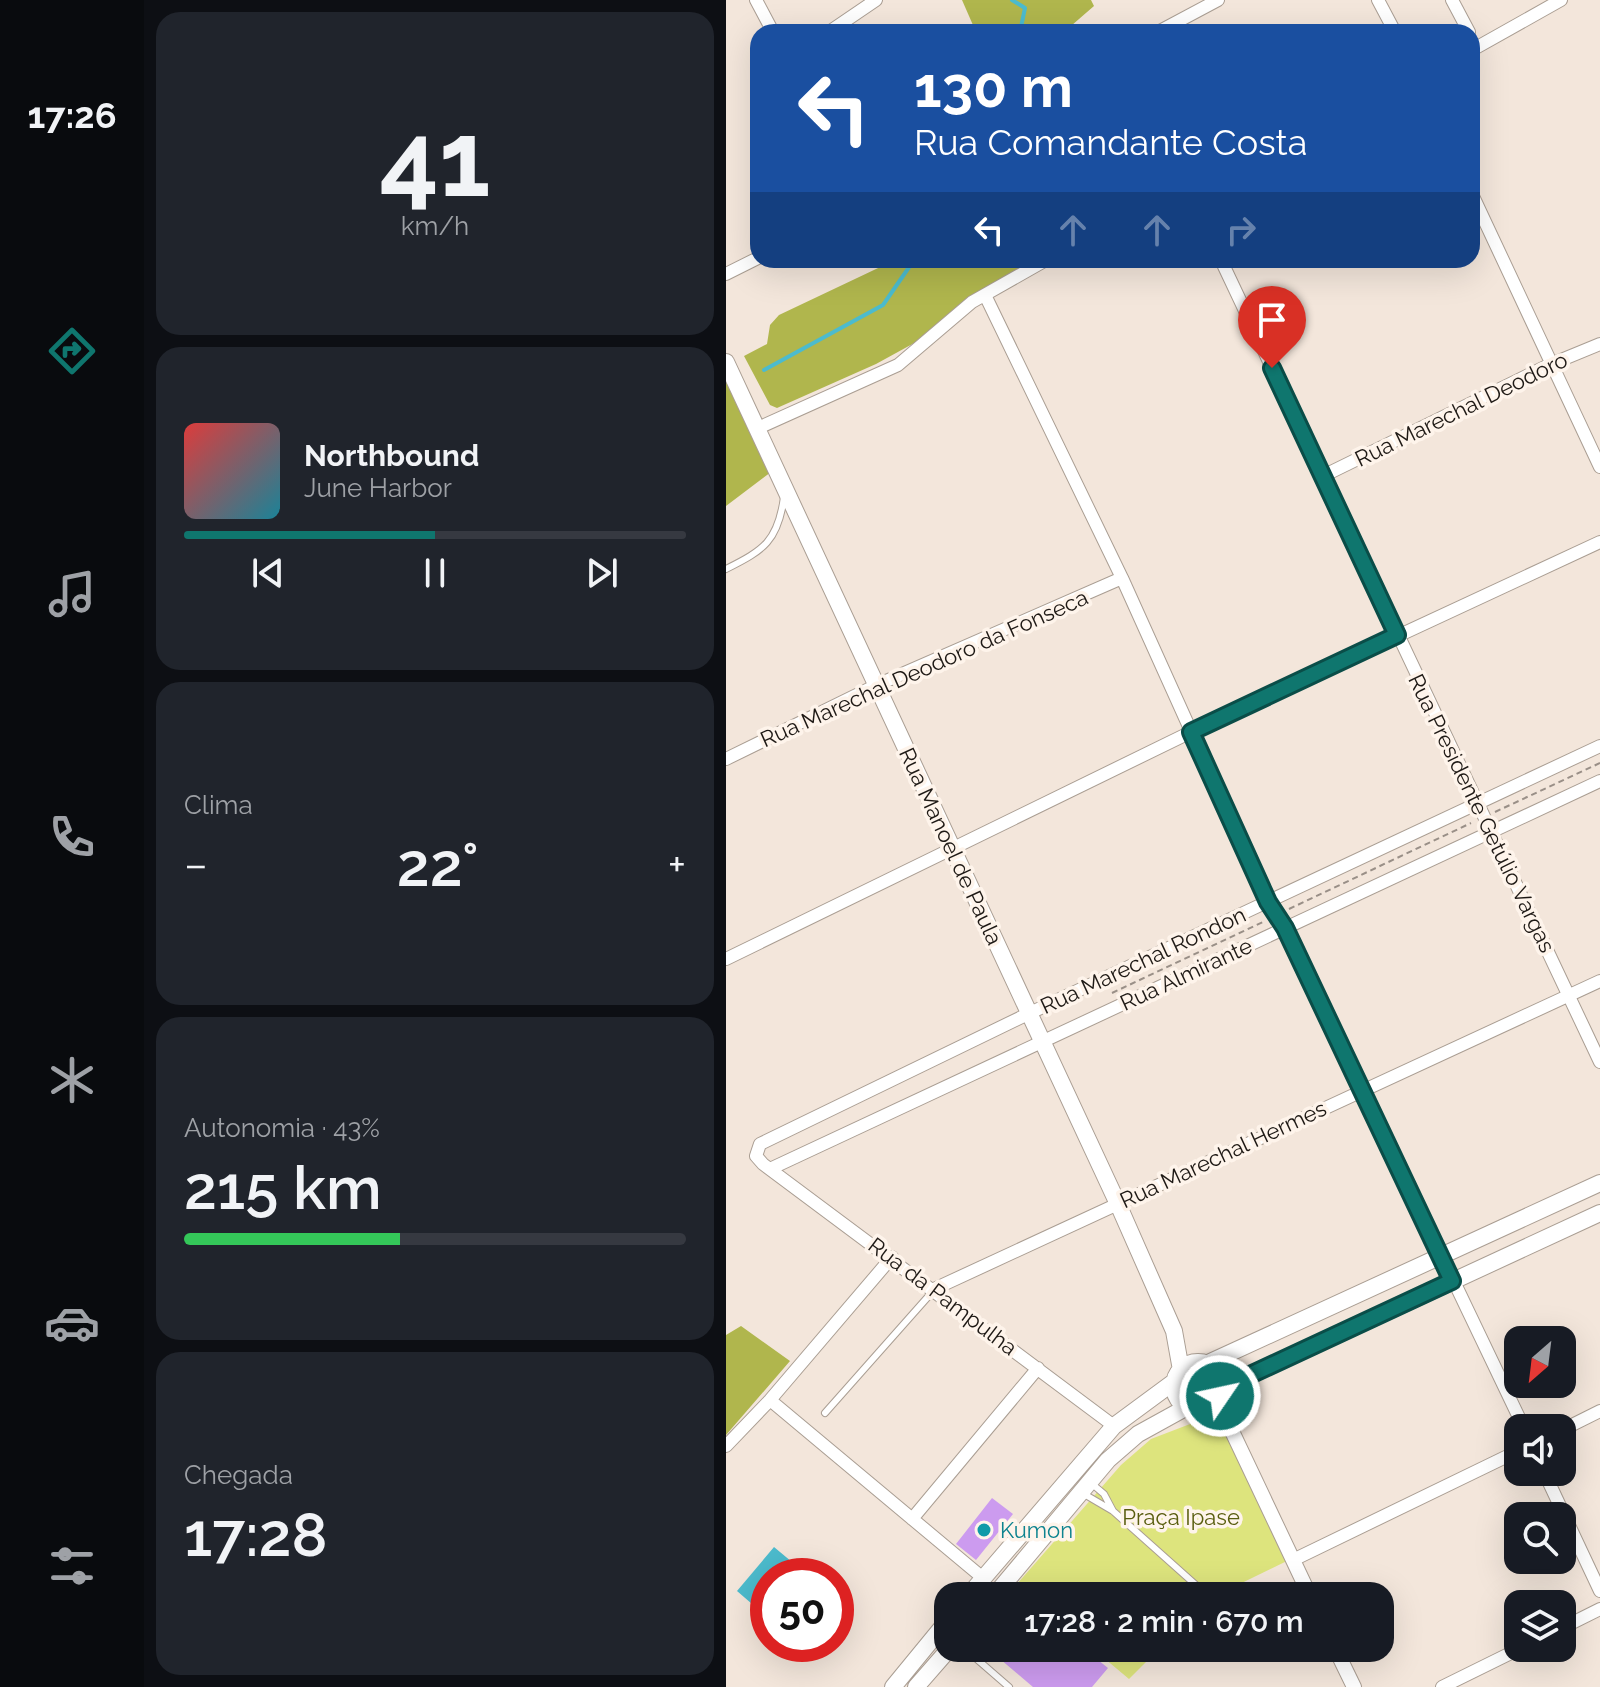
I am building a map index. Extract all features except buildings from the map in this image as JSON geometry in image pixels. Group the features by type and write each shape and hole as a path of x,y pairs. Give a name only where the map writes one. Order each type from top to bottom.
{"main road":[{"name":"Rua Manoel de Paula","path":"726,362 1044,1041 1174,1331 1202,1363"},
{"path":"980,1582 1114,1426 1178,1375 1600,1183"},
{"path":"1006,1582 1108,1460 1138,1434 1452,1281 1600,1213"},
{"name":"Rua Manoel de Paula","path":"1174,1331 1178,1375"},
{"path":"1202,1363 1218,1373 1221,1392"},
{"path":"1178,1375 1177,1396 1195,1408"},
{"path":"893,1687 934,1637"},
{"path":"916,1687 938,1662"}],"street":[{"path":"756,0 769,24"},
{"path":"841,24 876,0"},
{"path":"1173,24 1218,0"},
{"path":"1378,0 1391,24"},
{"path":"1452,0 1465,24"},
{"path":"1480,42 1561,0"},
{"path":"1480,212 1549,365 1600,467"},
{"path":"726,274 750,262"},
{"path":"758,428 898,365 985,295 1032,268"},
{"name":"Rua Presidente Getúlio Vargas","path":"1225,268 1600,1062"},
{"path":"985,295 1122,578 1268,902 1285,928 1517,1414"},
{"name":"Rua Marechal Deodoro","path":"1323,476 1549,365 1600,344"},
{"path":"726,959 1191,732 1600,542"},
{"name":"Rua Marechal Deodoro da Fonseca","path":"726,759 877,685 1122,578"},
{"name":"Rua Marechal Rondon","path":"772,1168 756,1156 760,1144 1030,1013 1600,746"},
{"name":"Rua Almirante","path":"772,1168 1600,781"},
{"name":"Rua Marechal Hermes","path":"934,1289 1600,981"},
{"name":"Rua da Pampulha","path":"772,1168 1114,1426"},
{"path":"726,1446 770,1400 892,1257"},
{"path":"912,1519 1038,1368"},
{"path":"1221,1392 1230,1427 1303,1582"},
{"path":"770,1400 983,1578"},
{"path":"1195,1408 1230,1427"},
{"path":"1576,1423 1600,1411"},
{"path":"1293,1560 1504,1458"},
{"path":"1551,1486 1600,1591"},
{"path":"1576,1621 1600,1609"},
{"path":"1442,1687 1504,1656"},
{"path":"1342,1662 1354,1687"}],"lane":[{"path":"726,569 757,554 770,540 780,523 785,490"},
{"path":"825,1413 934,1289"},
{"path":"1085,1486 1193,1582"},
{"path":"1085,1486 1104,1494 1113,1511"},
{"path":"980,1662 1009,1687"}],"path":[{"path":"1105,997 1600,763"}],"green space":[{"path":"962,0 1091,0 1094,6 1073,24 972,24"},
{"path":"878,268 1025,268 927,336 876,364 777,408 770,405 744,356 767,344 770,325 779,315"},
{"path":"726,378 771,472 726,506"},
{"path":"741,1326 790,1361 726,1435 726,1335"},
{"name":"Praça Ipase","path":"1211,1416 1226,1419 1289,1560 1244,1582 1019,1582 1121,1465 1151,1439"},
{"path":"1109,1662 1146,1662 1129,1679"}],"water":[{"path":"774,1547 787,1558 765,1558"},
{"path":"750,1576 750,1602 737,1591"}],"waterway":[{"path":"1012,0 1025,8 1022,24"},
{"path":"764,370 883,305 908,268"}],"place":[{"name":"Kumon","path":"984,1530"}],"route":[{"path":"1220,1396 1222,1388 1452,1281 1285,928 1268,902 1191,732 1397,635 1272,368"}]}
